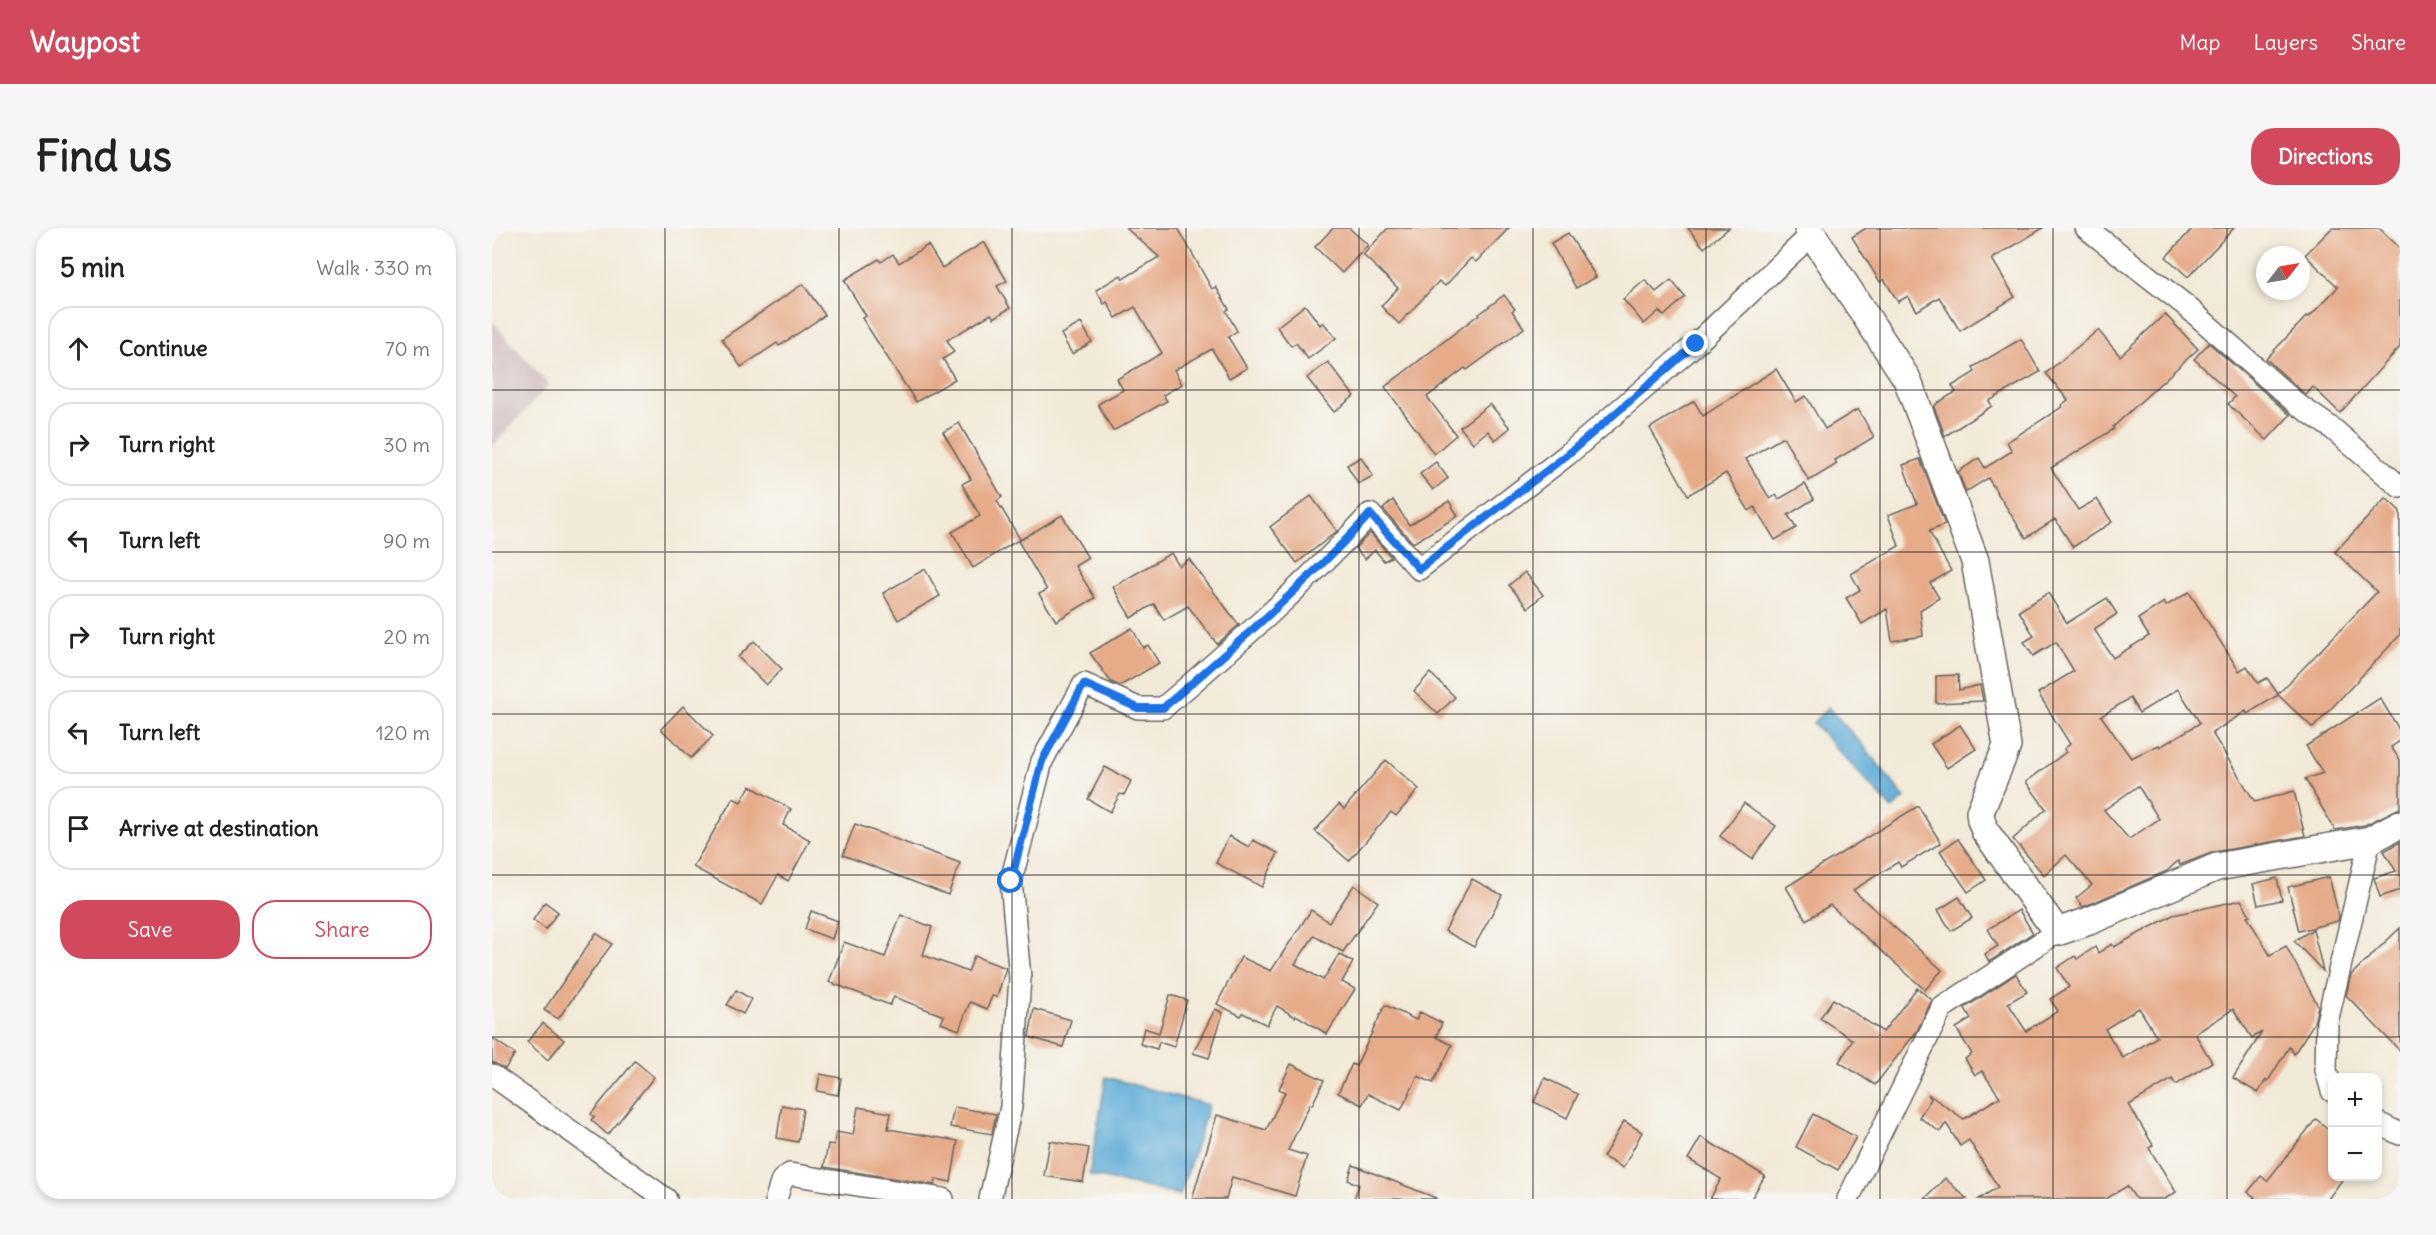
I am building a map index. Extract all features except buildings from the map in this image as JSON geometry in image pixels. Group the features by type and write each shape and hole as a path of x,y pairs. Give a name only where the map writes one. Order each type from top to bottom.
{"main road":[{"path":"1810,231 1907,379 1975,561 2007,746 1980,812 1981,820 1985,831 2056,932 2089,921 2217,867 2370,840 2400,824"}],"street":[{"path":"2086,228 2185,305 2297,404 2333,429 2400,487"},
{"path":"990,1199 1011,1107 1019,990 1011,881 1042,761 1084,684 1138,708 1163,708 1245,637 1334,553 1370,514 1419,569 1567,455 1696,344 1810,231"},
{"path":"2328,1077 2326,1070 2327,1022 2370,840"},
{"path":"1848,1199 1942,1008 2056,932"},
{"path":"492,1075 666,1199"},
{"path":"2382,1125 2400,1134"},
{"path":"776,1199 782,1180 790,1174 943,1199"}],"shaded area":[{"path":"492,321 549,385 492,447"}],"water":[{"path":"1828,707 1862,744 1905,798 1892,809 1813,723"},
{"path":"1106,1077 1209,1105 1180,1195 1089,1175"}],"route":[{"path":"1011,881 1042,761 1084,684 1138,708 1163,708 1237,644 1334,553 1370,514 1419,569 1567,455 1696,344"}]}
